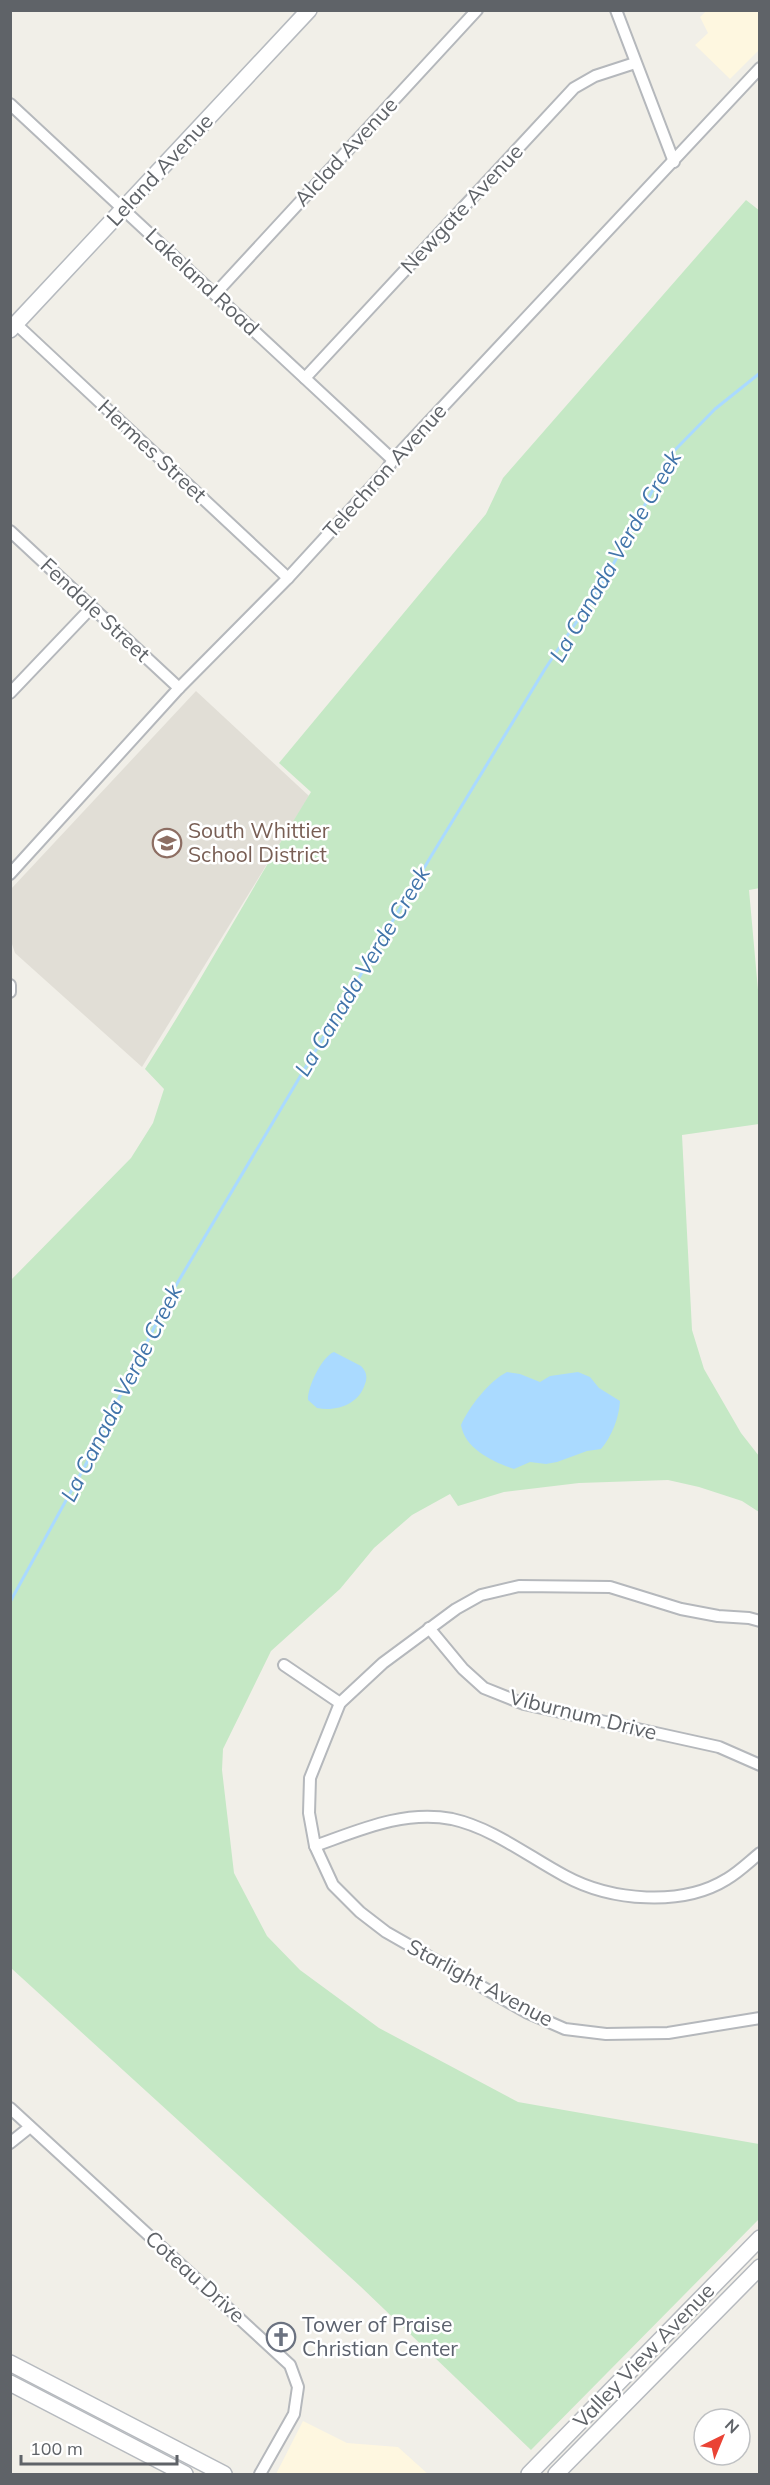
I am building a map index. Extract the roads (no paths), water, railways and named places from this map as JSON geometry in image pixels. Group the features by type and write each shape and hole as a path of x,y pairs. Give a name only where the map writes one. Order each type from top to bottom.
{"main road":[{"name":"Leland Avenue","path":"13,327 309,10"},
{"name":"Valley View Avenue","path":"529,2475 759,2238"},
{"name":"Valley View Avenue","path":"556,2475 759,2267"},
{"path":"10,2363 224,2475"},
{"path":"10,2383 185,2475"}],"street":[{"name":"Alclad Avenue","path":"215,294 477,10"},
{"path":"616,10 674,162"},
{"name":"Newgate Avenue","path":"305,378 574,88 595,76 635,63"},
{"name":"Telechron Avenue","path":"10,874 179,688 288,578 385,472 393,460 674,162 759,68"},
{"name":"Lakeland Road","path":"10,104 393,460"},
{"name":"Hermes Street","path":"13,327 288,578"},
{"name":"Fendale Street","path":"10,531 179,688"},
{"path":"10,693 92,607"},
{"path":"10,985 10,992"},
{"path":"284,1665 340,1703 383,1663 456,1609 481,1595 519,1586 610,1587 681,1609 759,1621"},
{"name":"Viburnum Drive","path":"429,1629 463,1669 484,1688 524,1704 719,1748 759,1765"},
{"name":"Starlight Avenue","path":"340,1703 310,1778 309,1814 315,1846 333,1884 360,1912 386,1932 526,2012 565,2028 606,2034 668,2033 759,2018"},
{"path":"315,1846 402,1817 424,1816 452,1820 480,1828 593,1889 631,1898 684,1896 727,1880 759,1853"},
{"name":"Coteau Drive","path":"10,2108 290,2365 298,2387 294,2414 260,2475"},
{"path":"10,2143 30,2127"}],"water":[{"path":"334,1352 361,1366 366,1374 366,1381 358,1397 346,1405 332,1409 317,1408 308,1400 310,1388 320,1366"},
{"path":"507,1372 520,1374 540,1382 550,1376 578,1372 590,1377 599,1388 620,1401 614,1426 601,1449 587,1451 557,1462 546,1464 530,1462 514,1469 497,1463 474,1448 461,1425 480,1395"}],"waterway":[{"name":"La Canada Verde Creek","path":"10,1602 85,1466 172,1292 430,858 545,669 607,576 673,452 715,409 760,373"}],"place":[{"name":"South Whittier School District","path":"167,843"},
{"name":"Tower of Praise Christian Center","path":"281,2337"}]}
